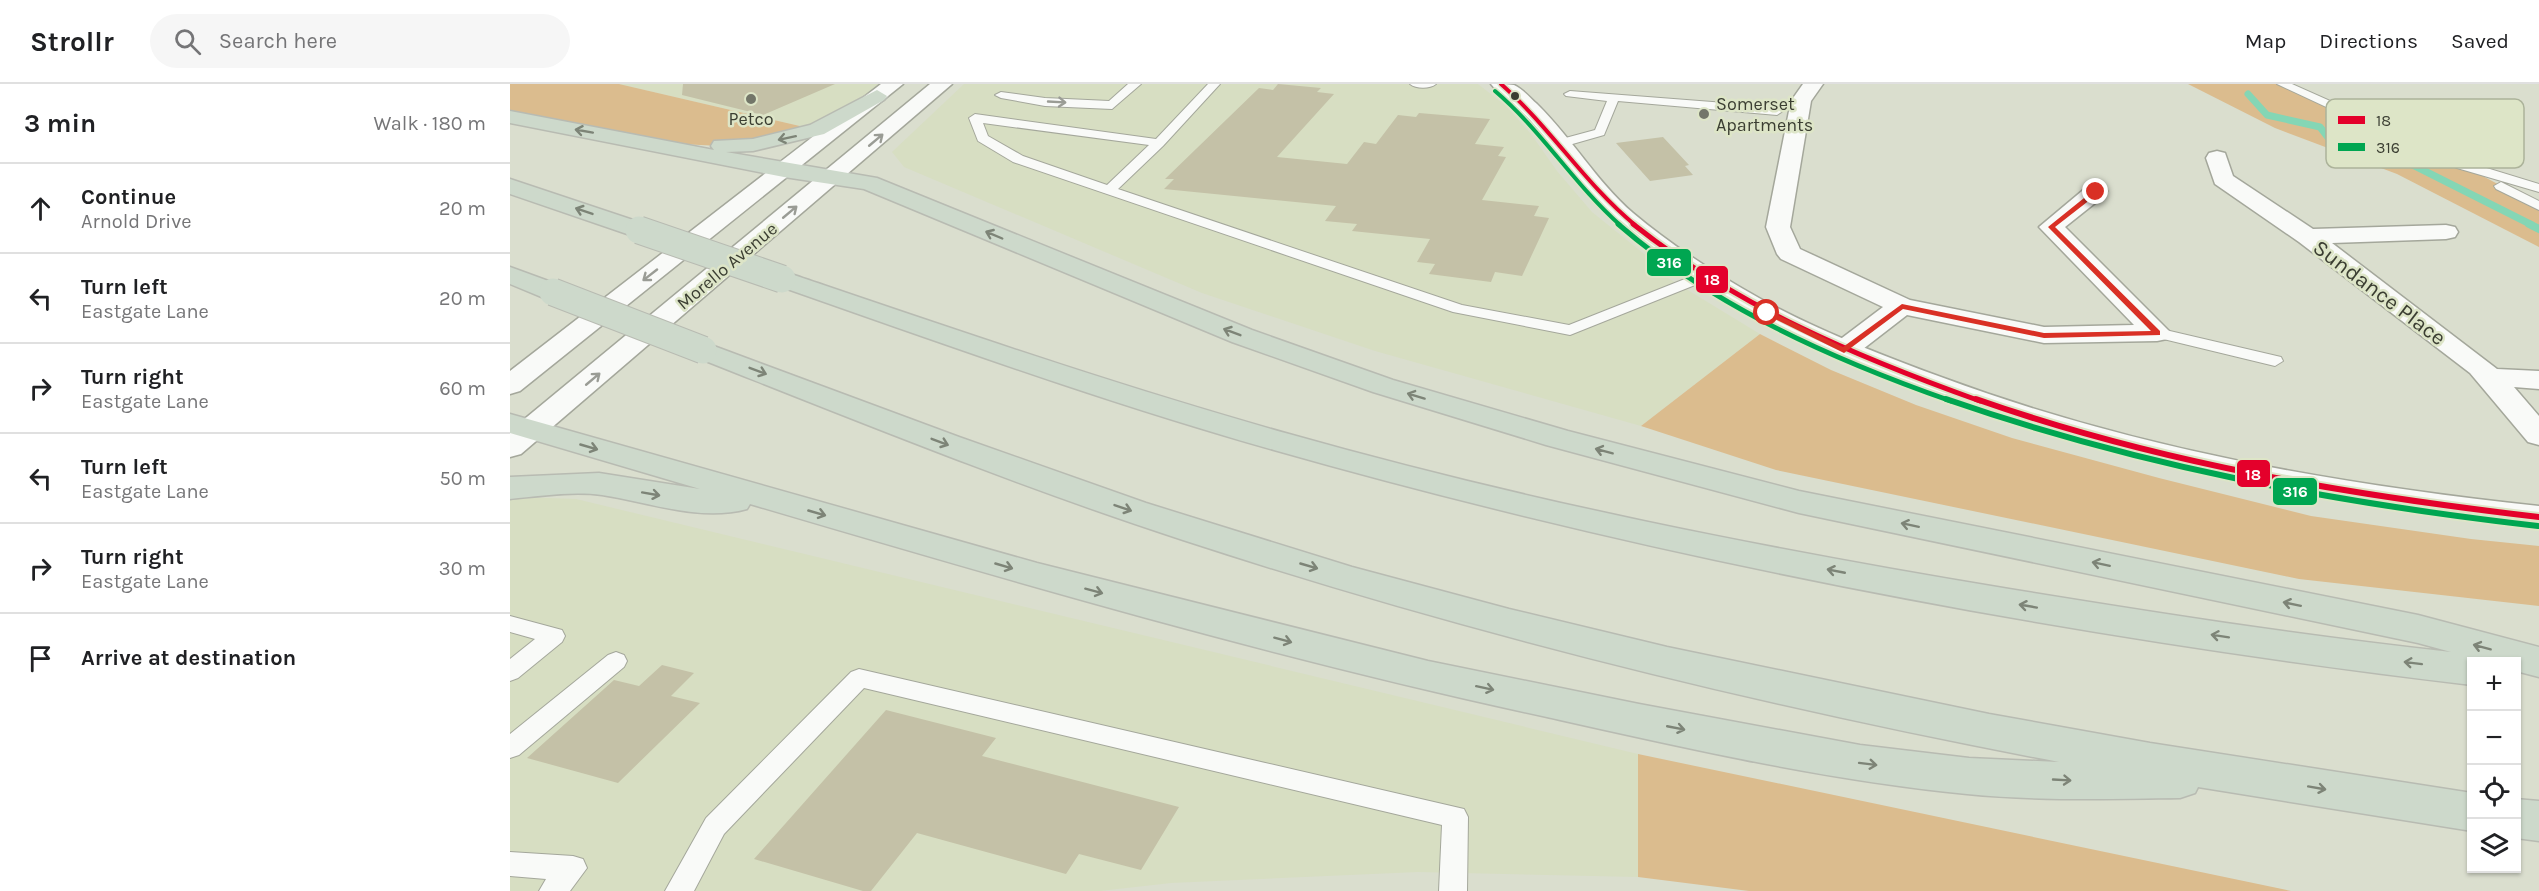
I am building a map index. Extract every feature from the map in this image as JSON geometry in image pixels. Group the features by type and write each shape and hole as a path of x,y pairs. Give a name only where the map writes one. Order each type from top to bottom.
{"highway":[{"path":"642,142 720,146 790,138 817,130 885,90"},
{"path":"510,117 784,170 869,183 1070,267 1311,361 1429,400 1557,438 1800,502 2418,629 2539,662"},
{"path":"510,186 1059,374 1192,416 1422,480 1754,555 2009,603 2262,642 2467,669"},
{"path":"510,275 957,448 1102,501 1272,555 1450,605 1617,648 1825,696 2032,738 2467,811"},
{"path":"518,434 781,503 1037,576 1355,659 1639,721 1860,763 1969,776 2082,781 2259,778"},
{"path":"510,488 552,484 598,484 686,500 781,503"},
{"path":"2521,676 2539,678"},
{"path":"2521,819 2539,821"}],"street":[{"name":"Morello Avenue","path":"518,434 942,84"},
{"path":"1501,84 1527,104 1562,143 1614,208 1705,276 1767,313 1844,350 2022,417 2150,454 2306,488 2447,508 2539,517"},
{"path":"1813,84 1801,101 1778,227 1790,254 1902,306 2044,335 2157,333"},
{"name":"Morello Avenue","path":"510,385 885,90"},
{"name":"Sundance Place","path":"2217,158 2223,179 2308,237 2480,367 2539,435"},
{"path":"2096,192 2051,227 2157,333"},
{"path":"2308,237 2446,232"},
{"path":"1844,350 1902,306"},
{"path":"2489,377 2539,380"}],"lane":[{"path":"1012,84 1001,95 1045,102 1112,105 1135,84"},
{"path":"1110,189 1159,143 1214,84"},
{"path":"1416,84 1430,84"},
{"path":"2283,84 2326,103"},
{"path":"1570,94 1777,111"},
{"path":"1562,143 1600,132 1614,98"},
{"path":"1159,143 975,118 982,138 1018,159 1459,309 1570,330 1705,276"},
{"path":"2468,168 2539,206"},
{"path":"2472,168 2539,188"},
{"path":"2157,333 2275,361"},
{"path":"510,624 554,636 510,672"},
{"path":"510,748 616,661"},
{"path":"679,891 715,826 860,678 1455,817 1453,891"},
{"path":"510,864 573,868 554,891"}],"shaded area":[{"path":"510,84 619,84 817,130 720,146 642,142 510,117"},
{"path":"619,84 893,84 817,130"},
{"path":"964,84 1478,84 1506,106 1531,134 1557,171 1592,212 1669,274 1668,278 1760,334 1641,426 1375,351 1202,293 904,167 892,152"},
{"path":"2188,84 2283,84 2326,103 2326,147 2275,128"},
{"path":"2381,168 2468,168 2539,206 2539,247"},
{"path":"1760,334 1831,370 1916,405 2012,438 2311,516 2471,539 2539,546 2539,606 2299,579 1776,470 1641,426"},
{"path":"519,497 576,499 1638,754 1638,877 1418,872 1171,883 1100,891 510,891 510,499"},
{"path":"1638,754 2291,891 1749,891 1638,877"}],"building":[{"name":"Petco","path":"683,84 835,84 763,115 682,95"},
{"path":"1278,84 1321,88 1317,92 1334,94 1277,157 1347,164 1364,142 1376,144 1398,115 1416,117 1419,113 1490,119 1475,144 1504,147 1498,156 1506,157 1482,200 1539,206 1534,216 1549,218 1522,276 1495,272 1491,282 1429,274 1435,264 1417,262 1430,239 1352,231 1357,224 1325,221 1336,206 1164,189 1174,179 1165,179 1259,88 1273,90"},
{"path":"1663,137 1689,165 1685,166 1693,175 1650,181 1616,143"},
{"path":"662,665 694,673 671,696 700,703 618,783 527,758 614,680 639,686"},
{"path":"886,710 996,738 982,756 1179,807 1141,870 1079,854 1066,874 917,833 871,891 863,891 754,859"}],"waterway":[{"path":"2248,94 2267,115 2320,127 2326,135"},
{"path":"2419,168 2532,225"},
{"path":"2529,224 2539,229"}],"transit line":[{"name":"18","path":"1501,84 1541,122 1612,204 1655,241 1687,264 1754,304 1860,355 2007,410 2156,452 2232,470 2308,484 2385,497 2539,517"},
{"name":"316","path":"1495,91 1535,129 1599,206 1642,243 1716,293 1785,331 1856,364 2003,419 2153,461 2229,479 2306,493 2460,517 2538,526"}],"place":[{"name":"Petco","path":"751,99"},
{"name":"Somerset Apartments","path":"1704,114"}],"route":[{"path":"1767,313 1844,350 1902,306 2044,335 2157,333 2051,227 2096,192"}]}
